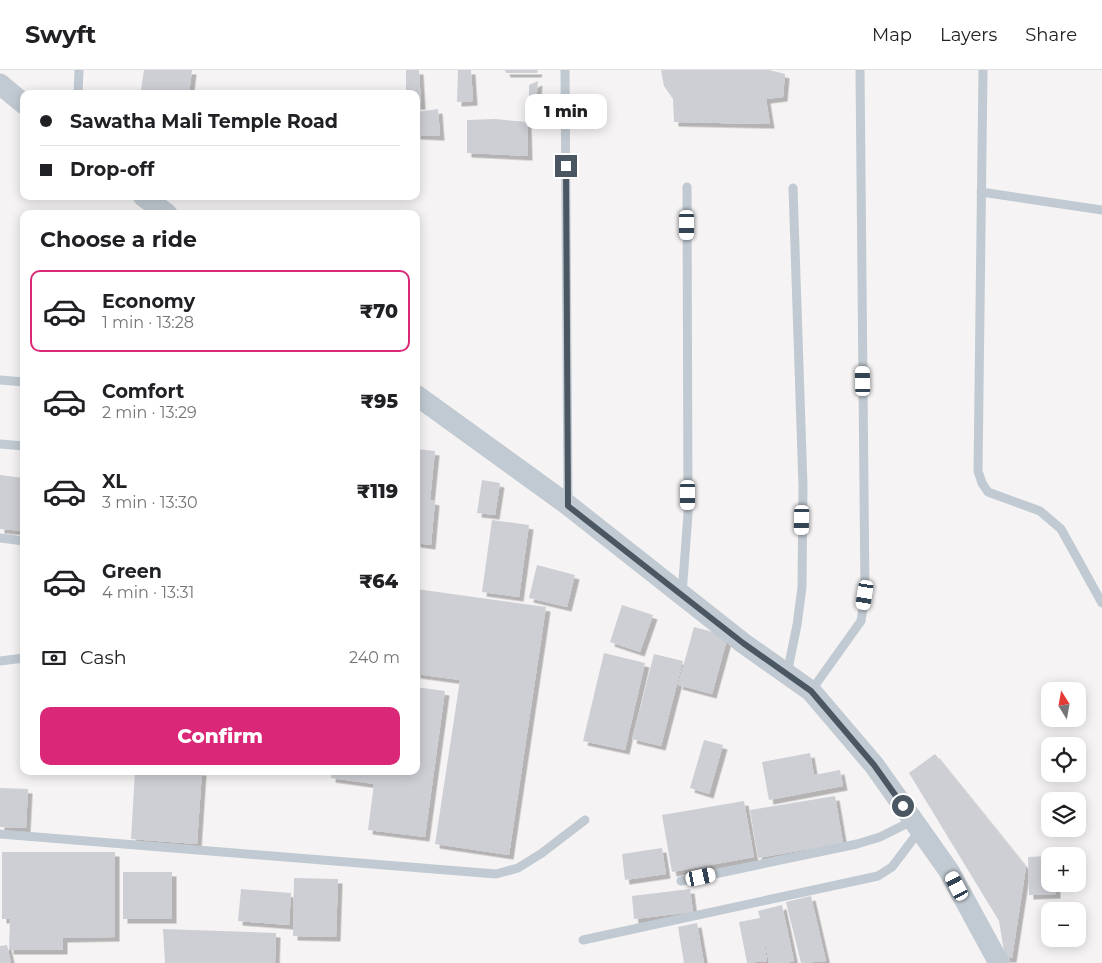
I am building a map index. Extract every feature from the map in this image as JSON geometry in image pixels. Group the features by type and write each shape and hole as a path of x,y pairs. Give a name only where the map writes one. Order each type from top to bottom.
{"street":[{"path":"0,84 20,101"},
{"path":"149,200 163,210"},
{"path":"420,398 568,506 743,643 811,691 874,765 949,871 999,963"}],"lane":[{"path":"78,90 79,70"},
{"path":"565,70 568,506"},
{"path":"811,691 861,621 865,595 860,70"},
{"path":"983,70 978,471 982,483 988,492 1040,511 1061,529 1102,604"},
{"path":"682,595 688,514 687,187"},
{"path":"787,674 797,625 802,587 803,486 793,188"},
{"path":"981,192 1102,210"},
{"path":"0,380 20,382"},
{"path":"0,444 20,446"},
{"path":"0,538 20,540"},
{"path":"0,661 20,658"},
{"path":"0,834 496,874 518,868 542,853 585,820"},
{"path":"681,881 856,844 880,838 916,825"},
{"path":"583,940 878,876 892,867 916,825"}],"building":[{"path":"144,70 192,70 190,90 141,90"},
{"path":"406,70 419,70 421,105 420,90 406,90"},
{"path":"458,70 471,70 473,101 457,102"},
{"path":"505,70 538,70 537,73 506,73"},
{"path":"661,70 769,70 785,74 783,97 766,99 770,124 674,122 673,99 664,86"},
{"path":"538,81 536,103 529,104 529,85"},
{"path":"438,109 440,136 420,135 420,111"},
{"path":"495,119 527,122 528,156 467,153 467,120"},
{"path":"420,449 435,451 430,500 435,501 431,545 420,544"},
{"path":"0,475 20,478 20,531 0,529"},
{"path":"482,480 500,483 495,515 477,513"},
{"path":"492,520 529,525 519,597 482,592"},
{"path":"537,565 575,575 567,607 529,598"},
{"path":"420,590 546,607 509,855 435,844 460,680 420,675"},
{"path":"622,605 653,615 640,652 610,642"},
{"path":"694,627 728,636 712,694 678,685"},
{"path":"604,653 645,663 625,750 583,741"},
{"path":"654,654 683,661 661,746 632,739"},
{"path":"420,688 445,691 425,837 368,830 374,784 331,778 331,775 420,775"},
{"path":"704,740 723,745 709,794 690,788"},
{"path":"810,753 814,775 840,770 843,786 769,800 762,762"},
{"path":"935,754 1026,867 1012,958 1005,958 999,921 909,773"},
{"path":"135,775 202,775 197,844 131,839"},
{"path":"0,788 28,789 26,828 0,827"},
{"path":"835,796 843,843 758,858 750,810"},
{"path":"744,801 754,857 672,872 662,815"},
{"path":"662,848 666,874 625,880 622,854"},
{"path":"2,852 115,852 115,937 63,938 63,950 9,950 10,919 2,919"},
{"path":"1041,856 1041,892 1056,892 1056,894 1029,895 1028,857"},
{"path":"123,872 172,872 172,919 123,919"},
{"path":"294,878 338,879 336,937 293,936"},
{"path":"241,889 291,893 289,925 238,921"},
{"path":"690,889 693,912 634,919 632,896"},
{"path":"811,896 826,961 801,963 786,902"},
{"path":"782,905 794,961 769,963 761,923 767,961 747,963 739,922 760,918 758,911"},
{"path":"697,923 704,963 684,963 678,927"},
{"path":"163,929 276,933 275,963 165,963"},
{"path":"7,945 11,963 0,963 0,946"}],"route":[{"path":"566,166 568,506 743,643 811,691 874,765 903,806"}]}
